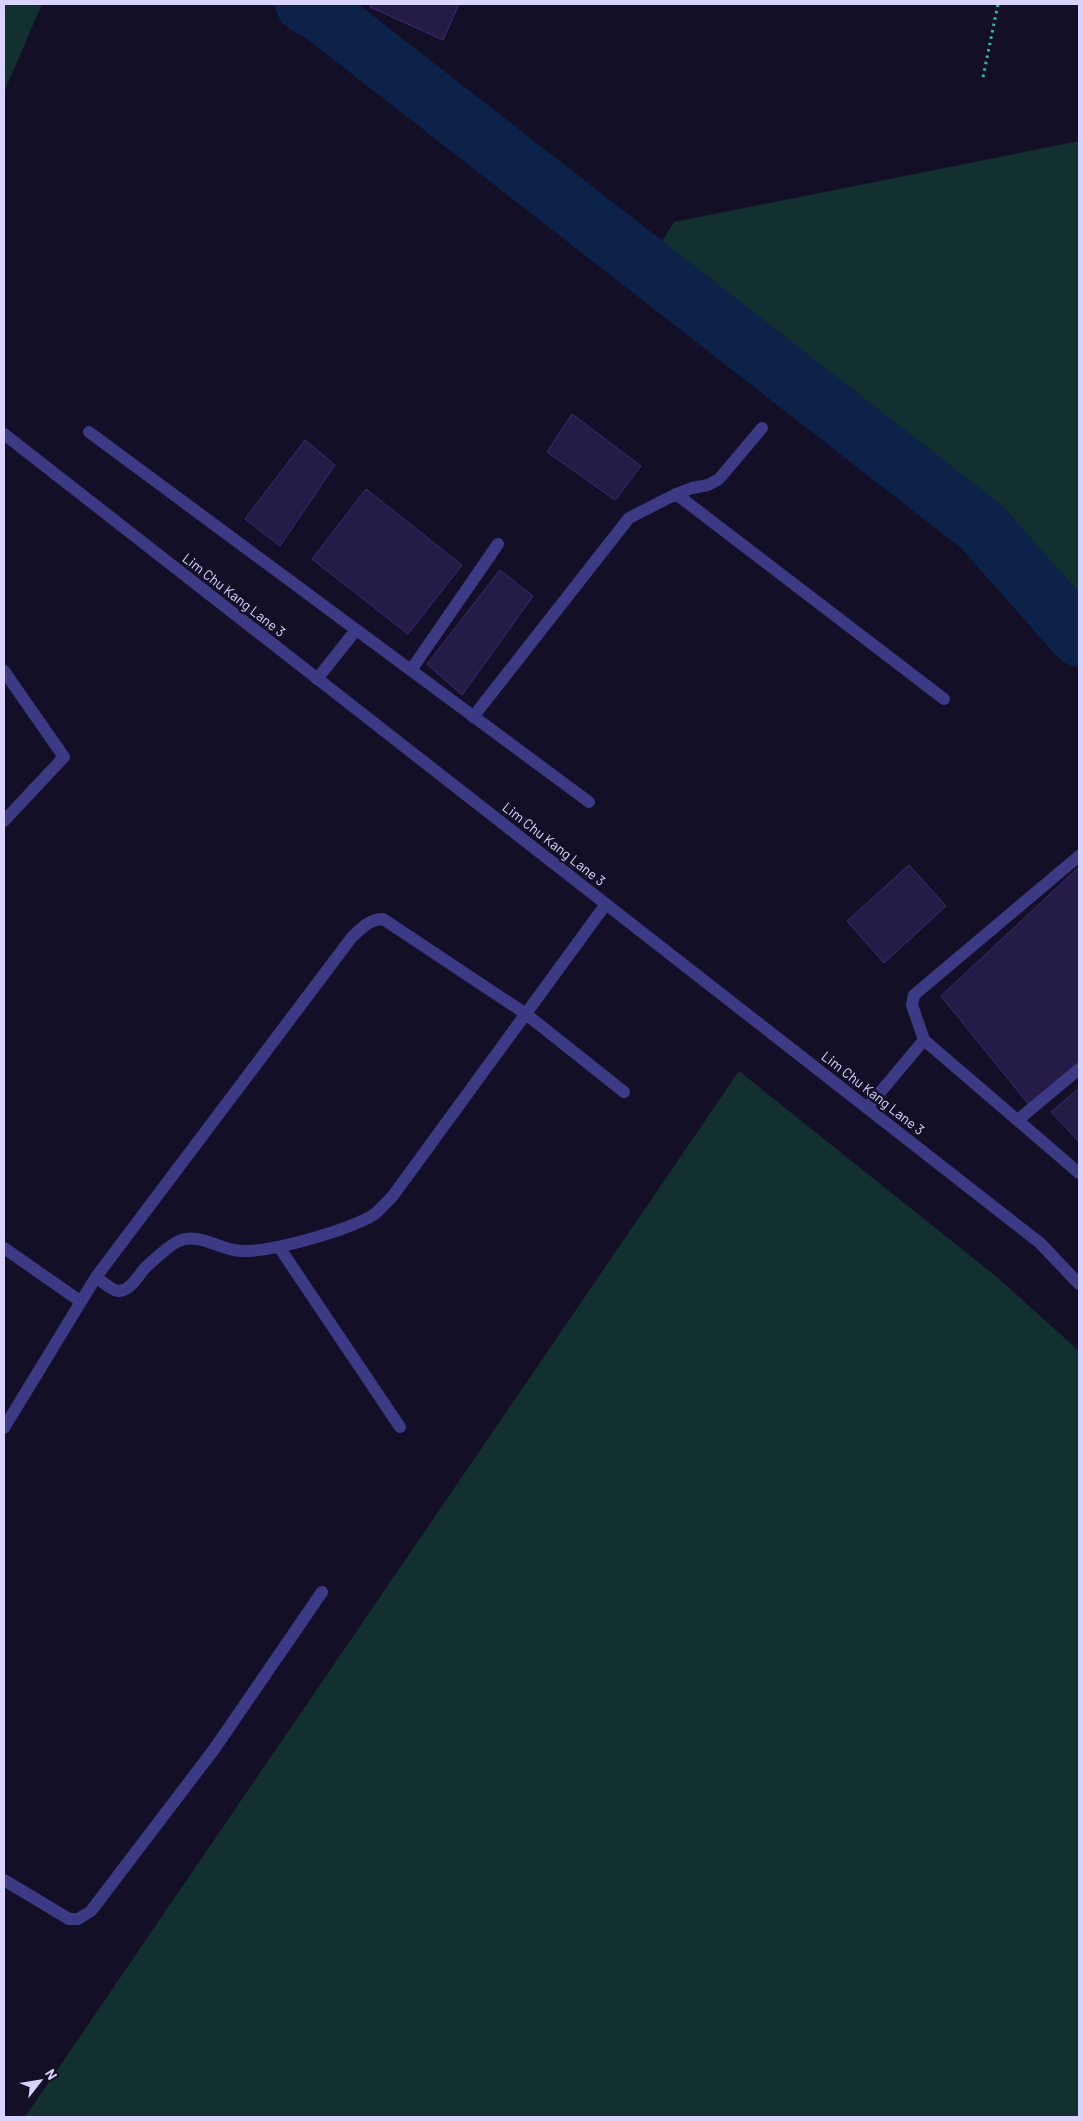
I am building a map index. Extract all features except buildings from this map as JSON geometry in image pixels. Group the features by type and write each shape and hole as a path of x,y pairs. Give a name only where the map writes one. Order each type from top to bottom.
{"street":[{"path":"473,717 629,518 676,494 708,485 720,479 762,428"},
{"path":"89,432 589,802"},
{"name":"Lim Chu Kang Lane 3","path":"4,434 1040,1243 1079,1284"},
{"path":"676,494 944,699"},
{"path":"411,670 498,544"},
{"path":"317,679 356,630"},
{"path":"4,671 64,757 4,821"},
{"path":"1079,856 914,995 912,1006 924,1040 1079,1173"},
{"path":"96,1277 116,1291 124,1290 145,1268 179,1241 194,1238 235,1250 261,1250 279,1247 345,1227 371,1216 392,1197 606,904"},
{"path":"4,1428 96,1277 352,937 369,922 376,919 384,919 526,1014 624,1092"},
{"path":"867,1108 924,1040"},
{"path":"1018,1120 1079,1069"},
{"path":"279,1247 400,1427"},
{"path":"4,1248 80,1301"},
{"path":"4,1880 69,1920 78,1919 91,1911 215,1748 322,1592"}],"path":[{"path":"983,77 998,4"}],"green space":[{"path":"4,4 42,4 4,92"},
{"path":"1079,141 1079,596 1008,518 661,243 674,222"},
{"path":"739,1071 998,1278 1079,1351 1079,2117 25,2117"}],"waterway":[{"path":"305,4 319,11 982,527 1079,637"}]}
